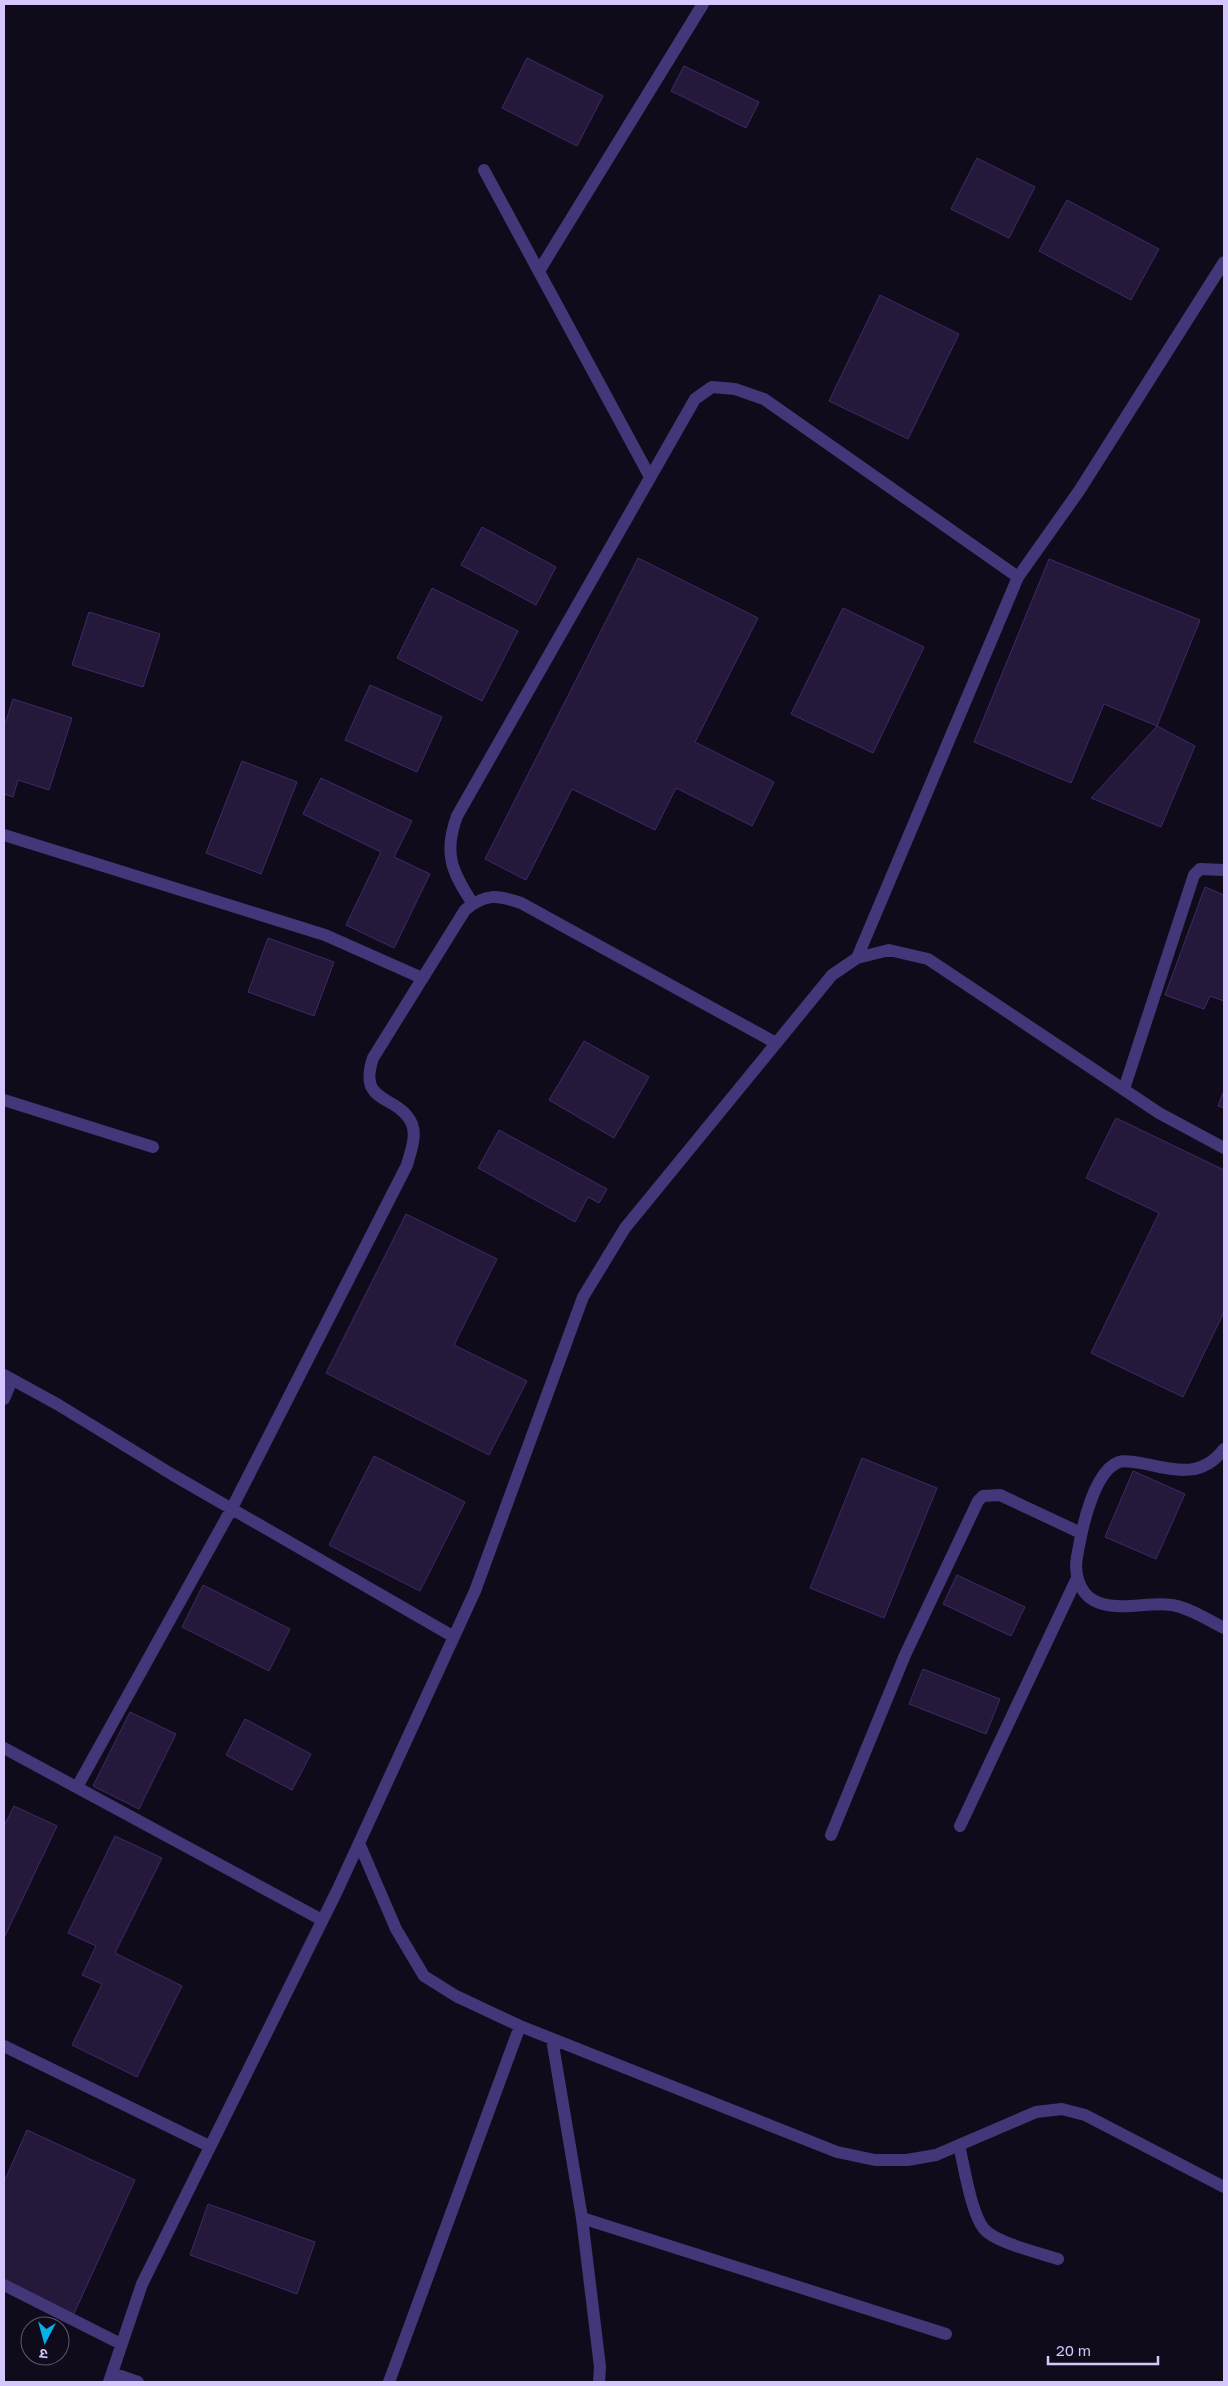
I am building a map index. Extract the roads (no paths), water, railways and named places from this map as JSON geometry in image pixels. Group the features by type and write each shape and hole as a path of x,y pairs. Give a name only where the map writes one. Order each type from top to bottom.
{"street":[{"path":"539,271 703,4"},
{"path":"484,170 650,477"},
{"path":"857,958 1018,577 1079,490 1224,262"},
{"path":"473,904 456,877 452,861 450,844 457,816 695,399 712,387 735,388 764,399 1018,577"},
{"path":"4,835 325,935 422,978"},
{"path":"1124,1089 1194,875 1200,869 1224,870"},
{"path":"77,1787 232,1508 407,1165 413,1143 412,1125 406,1115 375,1092 368,1081 369,1070 373,1058 458,920 473,904 480,898 502,897 521,904 776,1043"},
{"path":"138,2382 110,2378 142,2284 359,1843 475,1591 583,1297 625,1228 832,975 857,958 889,950 928,959 1159,1113 1224,1148"},
{"path":"4,1100 153,1147"},
{"path":"4,1399 8,1377 173,1475 454,1636"},
{"path":"1224,1449 1213,1463 1198,1468 1175,1470 1137,1462 1119,1462 1110,1468 1095,1491 1081,1533 1075,1564 1077,1578 1092,1600 1105,1604 1172,1605 1224,1628"},
{"path":"831,1835 905,1655 978,1501 983,1496 1000,1495 1081,1533"},
{"path":"960,1826 1077,1578"},
{"path":"4,1748 322,1920"},
{"path":"359,1843 396,1929 424,1976 456,1996 552,2039 837,2152 875,2160 907,2160 936,2155 1036,2112 1062,2109 1085,2115 1224,2187"},
{"path":"389,2382 520,2026"},
{"path":"552,2039 582,2218 600,2368 599,2382"},
{"path":"4,2046 209,2146"},
{"path":"959,2145 978,2219 985,2230 1002,2240 1058,2259"},
{"path":"582,2218 946,2334"},
{"path":"4,2284 121,2344"}]}
